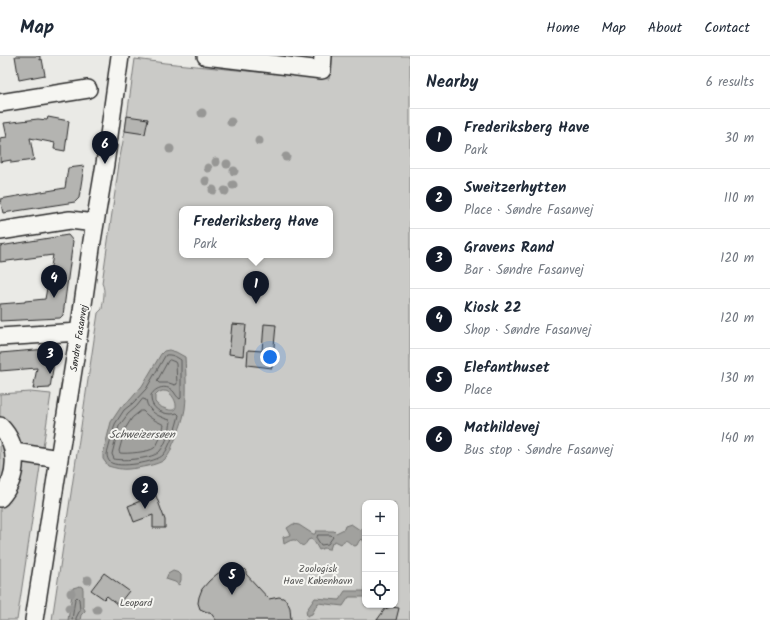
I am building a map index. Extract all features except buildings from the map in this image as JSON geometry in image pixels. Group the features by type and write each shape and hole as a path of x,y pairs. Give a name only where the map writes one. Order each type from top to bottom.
{"street":[{"name":"Søndre Fasanvej","path":"34,620 105,164 120,56"},
{"path":"206,56 290,61 322,70 323,56"},
{"path":"0,103 88,89"},
{"path":"0,231 70,220 95,223"},
{"path":"0,337 79,332"},
{"path":"0,426 9,439 14,452 12,480 0,498"},
{"path":"14,452 59,459"}],"green space":[{"path":"332,56 410,56 410,620 52,620 98,313 102,309 104,290 102,283 135,59 329,79"},
{"path":"30,392 51,394 17,620 0,620 0,394"}],"water":[{"name":"Schweizersøen","path":"169,350 176,352 185,357 185,409 170,453 161,462 148,466 118,469 108,466 103,459 103,454 111,422 121,407 130,400 142,386 164,351","holes":["162,391 171,394 176,405 174,410 166,409 155,402 155,396"]},
{"path":"293,524 299,525 313,534 315,534 316,531 334,531 336,533 344,529 345,526 351,524 360,530 362,529 362,539 355,546 346,541 341,544 335,541 332,543 330,549 324,548 319,550 314,541 311,539 304,545 295,540 284,544 283,537 291,535 287,528"},
{"path":"173,571 181,575 179,585 166,579 168,574"},
{"path":"80,586 83,589 83,607 85,611 81,615 80,620 68,620 73,588"},
{"path":"345,591 362,591 362,597 349,597 343,606 318,603 312,614 307,616 306,611 315,598 339,600"}],"place":[{"name":"Mathildevej","path":"105,164"},
{"name":"Kiosk 22","path":"54,298"},
{"name":"Frederiksberg Have","path":"256,304"},
{"name":"Gravens Rand","path":"50,374"},
{"name":"Sweitzerhytten","path":"145,509"},
{"name":"Elefanthuset","path":"232,595"}],"park label":[{"name":"Zoologisk Have København","path":"318,574"},
{"name":"Leopard","path":"136,602"}]}
